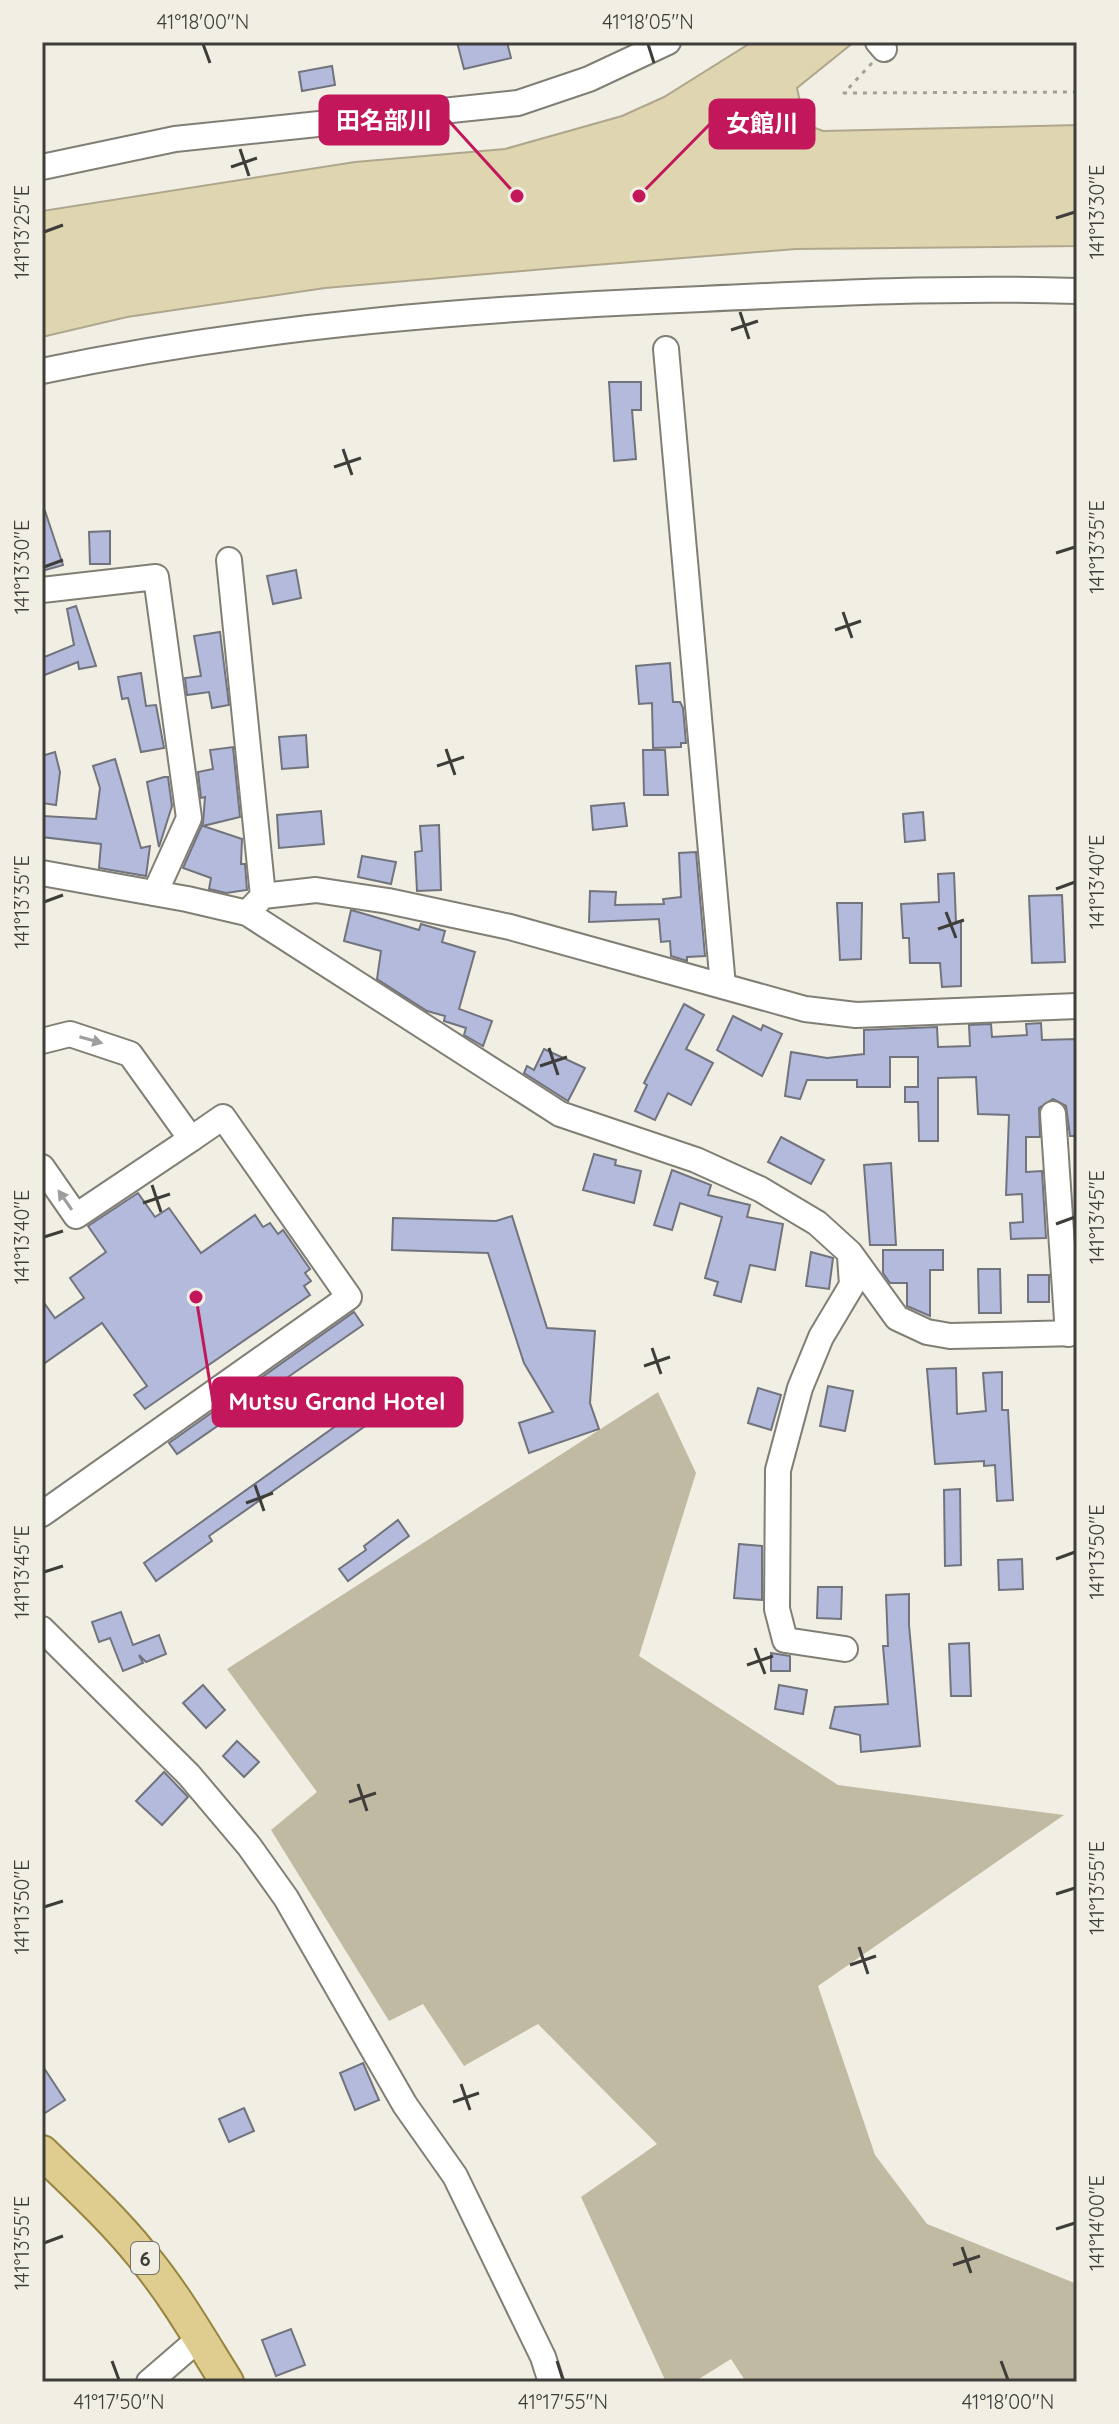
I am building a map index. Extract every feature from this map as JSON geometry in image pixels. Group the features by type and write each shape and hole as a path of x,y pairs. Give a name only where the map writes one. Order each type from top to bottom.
{"main road":[{"name":"6","path":"42,2152 105,2211 142,2255 227,2382"}],"street":[{"path":"42,167 175,139 518,103 589,79 668,42"},
{"path":"42,371 126,353 369,319 721,298 980,288 1077,291"},
{"path":"666,349 723,986"},
{"path":"229,560 255,905"},
{"path":"42,590 156,577 189,818 155,893"},
{"path":"42,873 155,893 255,905 316,890 352,894 510,927 805,1009 856,1015 1077,1006"},
{"path":"255,905 560,1114 696,1160 760,1189 817,1223 850,1253 897,1318 927,1332 986,1338 1072,1334 1053,1114"},
{"path":"42,1041 70,1034 116,1047 136,1062 191,1139"},
{"path":"42,1167 76,1216 223,1117 349,1297 42,1514"},
{"path":"845,1649 785,1640 777,1609 775,1539 778,1470 800,1388 821,1337 852,1285 850,1253"},
{"path":"42,1629 189,1775 249,1846 286,1898 390,2081 455,2176 543,2357 551,2382"},
{"path":"149,2382 200,2338"}],"path":[{"path":"881,45 844,93 1077,92"}],"shaded area":[{"path":"752,42 854,42 797,88 805,124 823,131 1077,125 1077,246 796,249 325,288 127,317 42,337 42,211 355,162 505,149 622,116 664,97"},
{"path":"658,1392 696,1473 639,1656 838,1785 1064,1815 818,1986 875,2155 927,2224 1077,2284 1077,2382 746,2382 731,2359 694,2382 666,2382 581,2197 657,2144 538,2024 464,2066 423,2004 389,2021 271,1830 317,1792 227,1669"}],"building":[{"path":"457,42 507,42 511,58 464,69"},
{"path":"332,66 335,85 302,91 299,72"},
{"path":"609,382 641,382 641,410 632,410 636,459 614,461"},
{"path":"42,511 45,511 63,565 42,571"},
{"path":"110,531 110,564 90,564 89,532"},
{"path":"296,570 301,598 273,604 267,576"},
{"path":"76,606 96,666 79,669 78,662 42,676 42,658 74,645 67,609"},
{"path":"220,632 229,705 212,708 209,692 187,695 185,678 201,676 194,636"},
{"path":"670,663 673,702 680,702 683,708 686,743 681,743 681,747 653,748 652,703 639,704 636,666"},
{"path":"141,673 146,706 156,705 164,748 141,752 128,698 122,699 118,677"},
{"path":"306,735 308,767 282,769 279,737"},
{"path":"233,747 240,817 203,826 242,839 241,864 245,864 247,890 226,893 209,889 211,878 183,868 203,823 205,797 201,798 198,772 213,769 210,750"},
{"path":"643,750 665,750 668,795 644,795"},
{"path":"55,752 60,772 56,805 42,803 42,756"},
{"path":"115,759 141,848 150,846 146,876 99,868 101,844 42,837 43,816 96,819 100,788 93,766"},
{"path":"168,777 172,806 159,847 147,782"},
{"path":"624,803 627,826 593,830 591,806"},
{"path":"321,811 324,844 279,848 277,815"},
{"path":"923,812 925,840 905,842 903,814"},
{"path":"439,825 441,890 417,891 415,852 422,851 420,826"},
{"path":"696,852 705,956 687,957 687,961 671,956 670,941 661,942 659,919 589,922 590,891 616,892 615,905 664,904 663,899 681,897 679,853"},
{"path":"362,856 396,862 391,884 358,877"},
{"path":"954,873 956,922 961,921 961,986 942,987 940,963 910,963 909,938 903,938 901,904 939,902 938,874"},
{"path":"1062,895 1065,962 1032,963 1029,896"},
{"path":"837,903 862,903 861,959 840,960"},
{"path":"351,910 419,930 421,924 445,931 442,942 475,952 459,1009 492,1021 483,1046 464,1035 466,1028 444,1021 445,1016 427,1011 377,979 381,951 344,941"},
{"path":"684,1004 704,1015 686,1049 713,1063 691,1105 668,1093 655,1120 635,1111 647,1085 644,1083"},
{"path":"733,1016 761,1030 763,1025 782,1034 762,1076 717,1050"},
{"path":"1041,1023 1042,1040 1077,1039 1077,1136 1070,1136 1066,1106 1053,1099 1039,1108 1040,1137 1026,1137 1026,1172 1042,1171 1046,1238 1011,1239 1010,1223 1023,1222 1022,1194 1006,1195 1009,1115 978,1114 976,1077 938,1078 938,1141 919,1141 918,1102 905,1102 905,1087 918,1087 918,1057 890,1057 890,1087 857,1087 857,1080 807,1080 800,1099 785,1096 791,1052 827,1058 864,1054 864,1030 937,1027 938,1047 970,1046 969,1025 991,1024 992,1037 1027,1035 1026,1024"},
{"path":"544,1049 585,1068 568,1101 524,1073 527,1066 534,1070"},
{"path":"781,1137 824,1160 811,1184 768,1162"},
{"path":"594,1154 616,1160 615,1165 641,1171 634,1203 583,1190"},
{"path":"891,1163 896,1245 870,1245 864,1165"},
{"path":"672,1170 711,1185 708,1195 750,1205 747,1217 783,1224 775,1270 750,1265 741,1302 714,1295 718,1282 705,1278 722,1217 680,1203 672,1230 654,1225"},
{"path":"138,1193 155,1217 169,1208 201,1253 255,1215 263,1227 270,1223 278,1234 283,1230 310,1269 305,1273 311,1281 304,1286 310,1295 145,1409 134,1395 147,1386 102,1323 42,1365 42,1300 55,1318 84,1298 70,1278 106,1252 88,1226"},
{"path":"512,1216 547,1328 595,1331 590,1403 599,1429 529,1453 519,1423 553,1412 524,1363 488,1253 392,1250 393,1218 496,1221"},
{"path":"883,1250 943,1250 943,1270 930,1270 930,1316 907,1306 907,1283 890,1283 883,1273"},
{"path":"811,1252 833,1258 829,1289 806,1286"},
{"path":"978,1269 1000,1269 1001,1313 979,1313"},
{"path":"1028,1275 1049,1275 1049,1302 1028,1302"},
{"path":"354,1312 363,1325 177,1454 169,1443"},
{"path":"956,1368 957,1414 986,1411 983,1373 1002,1372 1002,1410 1008,1410 1013,1500 997,1501 995,1465 984,1466 984,1461 935,1464 927,1369"},
{"path":"828,1386 853,1391 845,1431 820,1426"},
{"path":"758,1388 781,1395 771,1430 748,1423"},
{"path":"361,1408 371,1422 209,1536 212,1541 156,1581 144,1563"},
{"path":"960,1489 961,1565 945,1566 944,1490"},
{"path":"398,1520 409,1536 348,1581 339,1569 366,1550 364,1546"},
{"path":"739,1544 762,1546 762,1600 734,1598"},
{"path":"1022,1559 1023,1589 999,1590 998,1560"},
{"path":"818,1587 842,1587 841,1619 817,1618"},
{"path":"909,1594 920,1746 861,1752 860,1735 830,1728 835,1707 888,1704 883,1646 888,1646 886,1595"},
{"path":"121,1612 133,1645 159,1635 166,1654 146,1662 139,1655 143,1663 123,1671 110,1638 99,1642 92,1622"},
{"path":"969,1643 971,1696 951,1696 949,1644"},
{"path":"771,1653 790,1656 790,1671 771,1671"},
{"path":"203,1685 225,1710 206,1728 183,1703"},
{"path":"779,1685 807,1690 803,1714 775,1709"},
{"path":"237,1741 259,1762 244,1777 223,1756"},
{"path":"164,1772 188,1797 162,1825 136,1801"},
{"path":"363,2063 379,2100 355,2110 340,2073"},
{"path":"42,2065 65,2100 42,2115"},
{"path":"244,2108 254,2131 229,2142 219,2119"},
{"path":"291,2329 305,2365 276,2376 262,2340"}],"place":[{"name":"田名部川","path":"517,196"},
{"name":"女館川","path":"639,196"},
{"name":"Mutsu Grand Hotel","path":"196,1297"}]}
